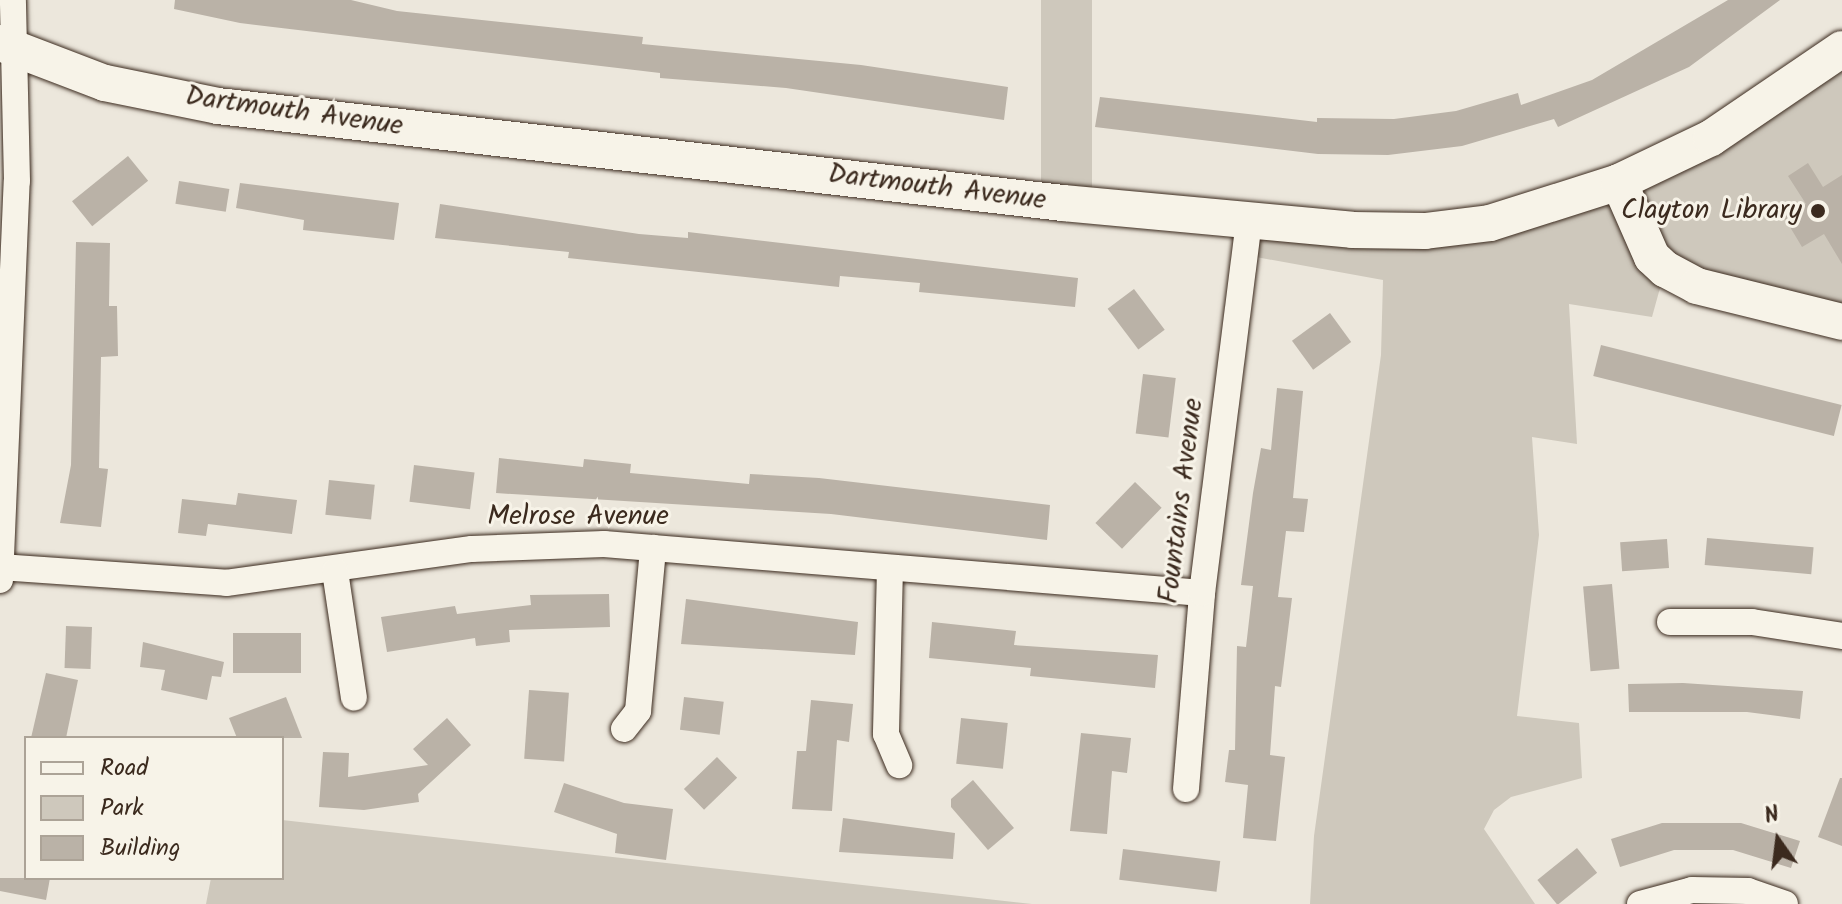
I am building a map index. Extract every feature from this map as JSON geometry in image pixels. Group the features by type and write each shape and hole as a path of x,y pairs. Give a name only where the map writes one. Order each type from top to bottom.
{"street":[{"path":"1,571 17,181 18,78 6,46 13,0"},
{"name":"Dartmouth Avenue","path":"6,46 105,83 218,106 1352,230 1464,228 1619,182 1711,138 1842,49"},
{"path":"1619,182 1652,257 1665,269 1697,286 1842,322"},
{"name":"Fountains Avenue","path":"1186,789 1202,593 1249,221"},
{"name":"Melrose Avenue","path":"1,571 226,583 335,571 472,549 604,544 1202,593"},
{"path":"624,729 638,711 653,548"},
{"path":"890,568 886,734 899,765"},
{"path":"335,571 354,698"},
{"path":"1670,622 1752,622 1842,636"},
{"path":"1640,904 1692,890 1748,891 1785,904"}],"green space":[{"path":"1041,0 1092,0 1092,193 1041,193"},
{"path":"1842,49 1842,321 1665,270 1652,317 1569,304 1577,444 1532,437 1539,535 1517,716 1579,723 1582,778 1511,797 1494,810 1484,829 1535,904 1310,904 1314,836 1381,355 1383,280 1245,255 1249,221 1352,230 1566,201"},
{"path":"284,820 1032,904 206,904 211,880 284,880"}],"building":[{"path":"175,0 351,0 397,11 643,37 642,44 861,65 1008,87 1004,120 786,88 660,78 660,73 240,23 174,9"},
{"path":"1728,0 1780,0 1689,67 1558,127 1554,119 1462,146 1388,155 1318,154 1095,127 1100,97 1317,122 1317,118 1394,119 1456,111 1518,93 1521,105 1592,80"},
{"path":"128,156 148,181 92,226 72,201"},
{"name":"Clayton Library","path":"1808,163 1823,187 1842,175 1842,264 1824,234 1802,247 1784,217 1806,204 1788,176"},
{"path":"179,181 229,189 226,212 175,204"},
{"path":"240,183 399,203 394,240 303,230 304,220 236,208"},
{"path":"440,204 639,234 688,238 688,232 1078,278 1075,307 919,292 920,283 840,276 839,287 568,258 569,252 435,238"},
{"path":"76,242 110,243 109,306 117,306 118,356 101,357 99,468 108,469 101,527 60,523 71,465"},
{"path":"1134,289 1165,330 1138,350 1108,309"},
{"path":"1330,313 1351,342 1313,370 1292,341"},
{"path":"1601,345 1842,405 1834,436 1593,376"},
{"path":"1143,374 1176,378 1168,438 1136,434"},
{"path":"1277,388 1303,391 1293,498 1308,499 1304,532 1286,531 1278,597 1292,598 1281,687 1275,686 1270,755 1285,757 1276,841 1243,838 1248,785 1225,782 1229,750 1235,750 1237,646 1246,647 1253,586 1241,585 1253,493 1261,448 1271,450"},
{"path":"499,458 583,467 584,459 631,464 630,473 749,484 750,474 819,478 1050,505 1047,540 831,514 496,493"},
{"path":"414,465 475,472 470,509 409,502"},
{"path":"329,480 375,485 371,520 325,515"},
{"path":"1135,482 1162,508 1122,549 1095,523"},
{"path":"238,493 297,500 292,534 208,524 206,536 178,533 182,499 236,505"},
{"path":"1707,538 1814,547 1811,574 1705,565"},
{"path":"1667,539 1669,568 1622,571 1620,542"},
{"path":"1612,584 1619,669 1591,671 1583,587"},
{"path":"609,594 610,627 509,630 510,642 476,646 475,638 387,652 381,617 455,606 457,614 531,605 530,595"},
{"path":"686,599 858,622 855,655 681,644"},
{"path":"932,622 1016,631 1014,645 1158,655 1155,688 1030,676 1031,668 929,658"},
{"path":"66,626 92,627 91,669 65,668"},
{"path":"233,633 301,633 301,673 233,673"},
{"path":"143,642 224,662 221,677 212,676 207,700 161,690 165,670 140,667"},
{"path":"46,673 78,680 66,736 31,736"},
{"path":"1683,683 1803,691 1800,719 1747,712 1629,712 1628,684"},
{"path":"529,690 569,693 564,762 524,759"},
{"path":"286,697 302,738 236,736 229,718"},
{"path":"684,697 724,702 720,735 680,730"},
{"path":"811,700 853,704 849,742 837,740 832,811 792,809 797,751 806,751"},
{"path":"447,718 471,745 418,794 419,802 364,810 319,807 323,752 349,753 348,777 428,765 413,749"},
{"path":"961,718 1008,723 1003,769 956,764"},
{"path":"1081,733 1131,738 1127,773 1112,771 1107,834 1070,831"},
{"path":"717,757 737,778 704,810 684,789"},
{"path":"1842,778 1842,846 1818,837"},
{"path":"973,780 1014,828 988,850 951,807 951,799"},
{"path":"564,783 624,803 673,809 666,860 615,853 617,834 554,812"},
{"path":"843,818 955,833 953,859 839,852"},
{"path":"1662,823 1741,823 1800,841 1791,868 1733,850 1674,850 1620,867 1611,839"},
{"path":"1577,848 1597,873 1559,904 1537,880"},
{"path":"1123,849 1220,861 1216,892 1119,880"},
{"path":"0,878 50,880 46,900 0,891"}],"place":[{"name":"Clayton Library","path":"1818,211"}]}
